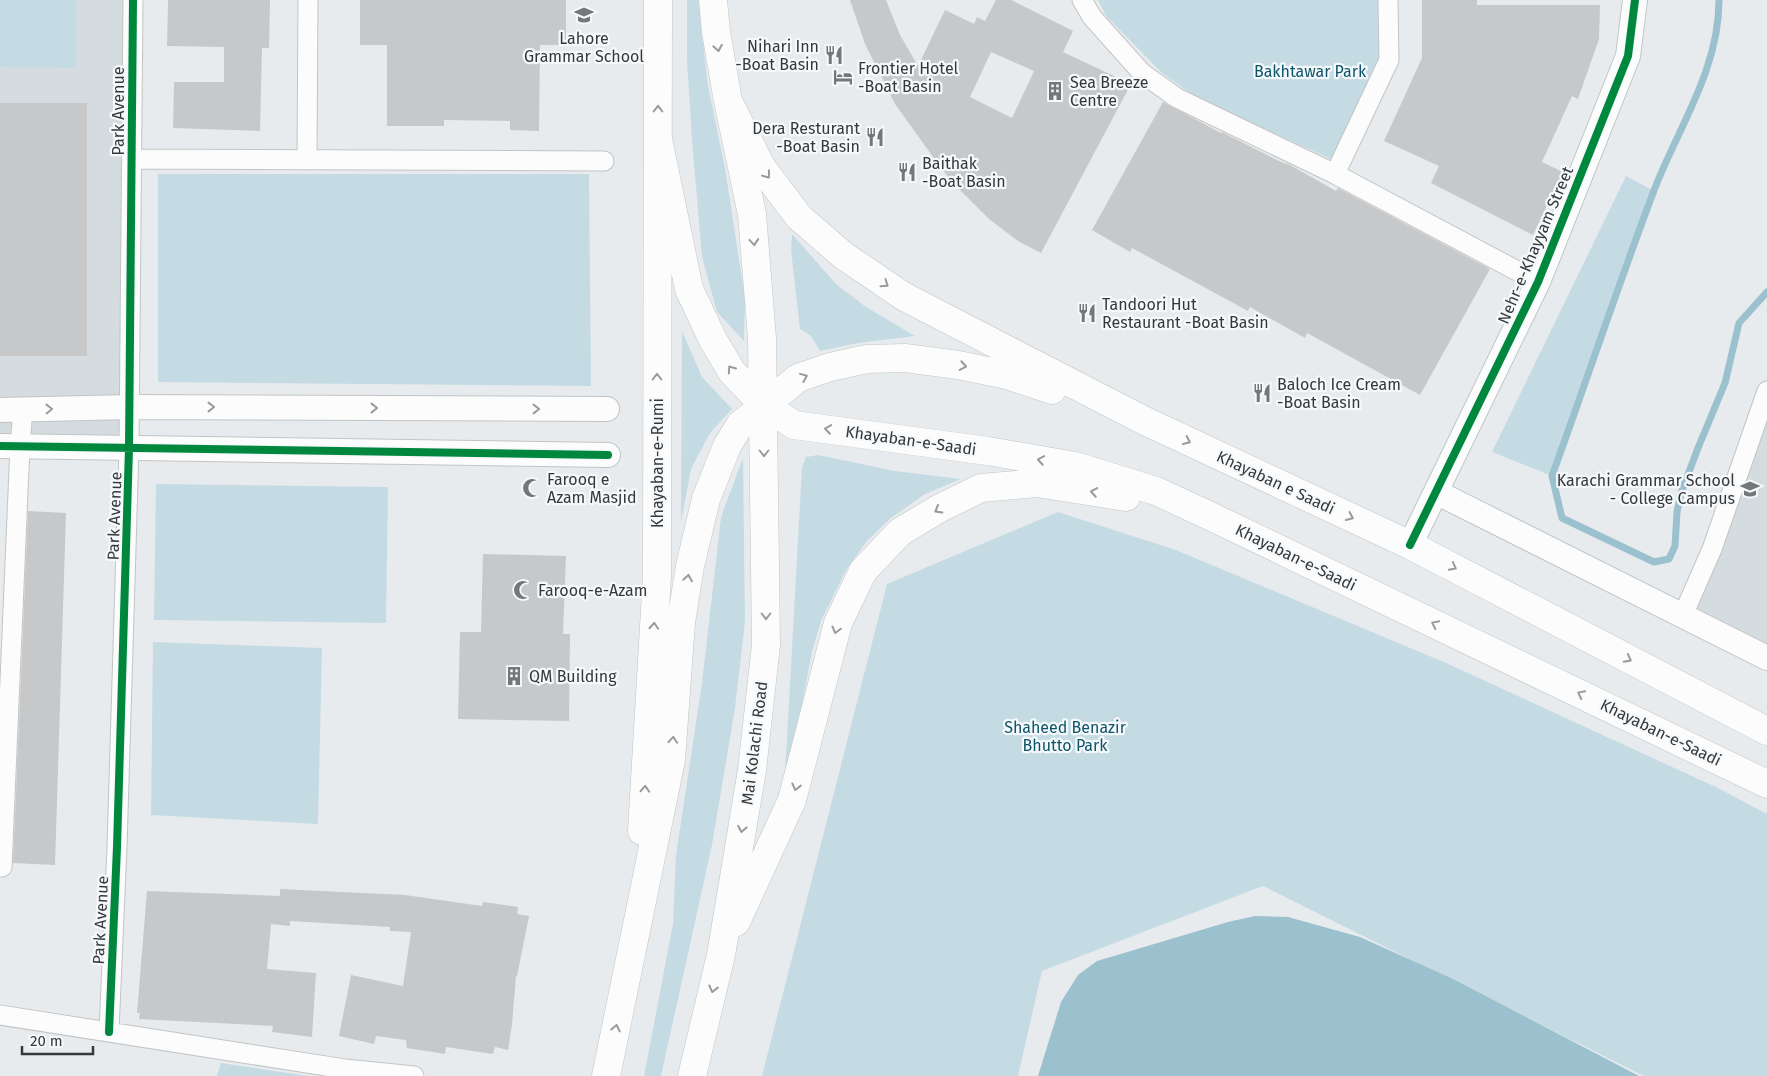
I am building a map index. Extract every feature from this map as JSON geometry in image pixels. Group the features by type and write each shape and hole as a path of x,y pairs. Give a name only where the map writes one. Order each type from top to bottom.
{"main road":[{"name":"Khayaban-e-Rumi","path":"637,925 657,576 658,0"},
{"path":"713,0 716,32 728,101 752,214 762,338 764,405"},
{"path":"728,101 762,168 799,217 844,256 903,296 1143,420"},
{"path":"658,139 689,289 713,340 732,372 764,405"},
{"path":"606,1076 671,760 681,622 690,566 706,499 727,446 740,425 798,378 830,367 867,359 905,358 958,365 1007,375 1143,420"},
{"name":"Khayaban-e-Saadi","path":"764,405 794,425 988,451 1075,466 1156,491 1767,784"},
{"name":"Mai Kolachi Road","path":"692,1076 721,955 752,770 766,645 764,405"},
{"name":"Khayaban e Saadi","path":"1143,420 1410,545"},
{"path":"721,955 792,800 838,623 863,572 900,532 940,508 981,488 1037,483 1140,500 1210,516"},
{"path":"1410,545 1767,731"}],"street":[{"name":"Park Avenue","path":"109,1032 117,847 130,407 133,0"},
{"path":"308,0 308,160"},
{"path":"1082,0 1092,16 1142,73 1177,98 1335,174 1538,282"},
{"path":"1335,174 1389,60 1388,0"},
{"name":"Nehr-e-Khayyam Street","path":"1410,545 1538,282 1628,56 1635,0"},
{"path":"132,159 604,161"},
{"path":"1683,616 1712,549 1767,392"},
{"path":"0,867 2,867 12,410 130,407 607,409"},
{"path":"10,446 608,455"},
{"path":"1436,492 1767,658"},
{"path":"0,1015 344,1073 414,1076"}],"shaded area":[{"path":"0,0 133,0 130,435 0,434"},
{"name":"Karachi Grammar School - College Campus","path":"1767,391 1767,658 1683,615"},
{"path":"1255,916 1288,917 1360,937 1453,979 1639,1076 1038,1076 1061,1002 1078,975 1097,961 1228,922"}],"green space":[{"path":"0,0 76,0 76,68 0,67"},
{"path":"687,0 700,0 700,17 708,86 725,168 745,298 744,341 717,312 702,257 687,61"},
{"name":"Bakhtawar Park","path":"1098,0 1391,0 1389,60 1348,167 1194,96 1162,73 1106,16"},
{"path":"158,174 589,174 591,386 158,382"},
{"path":"1626,176 1654,191 1552,476 1492,452"},
{"path":"792,234 836,284 866,307 915,336 858,343 820,351 811,336 800,329 791,250"},
{"path":"682,331 702,377 732,409 710,433 691,469 681,522"},
{"path":"818,455 895,471 961,479 925,494 891,518 867,541 846,570 821,621 812,652 801,710 785,775 802,467 806,457"},
{"path":"743,458 745,621 735,708 712,845 661,1076 644,1076 673,924 676,855 702,683 721,517"},
{"path":"156,484 388,487 386,623 154,620"},
{"name":"Shaheed Benazir Bhutto Park","path":"1058,512 1176,550 1446,663 1718,788 1767,814 1767,1076 1644,1076 1263,886 1042,971 1018,1076 762,1076 887,584"},
{"path":"153,642 322,648 318,824 151,815"},
{"path":"221,1063 309,1076 217,1076"}],"building":[{"path":"168,0 270,0 269,48 262,48 260,131 173,128 174,82 224,82 224,47 167,46"},
{"path":"360,0 566,0 566,45 540,45 539,131 510,130 510,121 444,120 444,126 387,126 387,45 360,45"},
{"path":"850,0 886,0 900,35 918,66 945,10 974,24 977,17 985,21 996,0 1011,0 1073,31 1063,52 1131,84 1041,253 1018,241 989,219 952,182 895,104 865,44","holes":["991,52 1034,71 1012,118 970,97"]},
{"path":"1422,0 1477,0 1477,5 1600,5 1599,39 1578,99 1572,96 1542,162 1563,172 1533,235 1431,183 1439,166 1384,141 1422,58"},
{"path":"1163,102 1221,133 1290,165 1336,191 1338,188 1490,269 1420,395 1307,333 1305,338 1250,307 1248,311 1132,248 1130,252 1092,230"},
{"path":"0,103 87,103 87,356 0,356"},
{"path":"28,511 66,513 55,865 13,863"},
{"path":"483,554 566,556 563,634 570,634 569,721 458,719 460,632 481,632"},
{"path":"280,889 405,895 482,906 483,902 518,907 517,914 529,916 516,976 508,1050 495,1047 493,1054 446,1047 445,1054 407,1048 406,1040 376,1036 374,1044 339,1036 351,975 403,986 411,932 390,931 390,927 290,921 290,926 271,924 267,969 316,973 312,1037 272,1032 273,1026 139,1019 140,1013 137,1013 147,891 280,896"}],"waterway":[{"path":"1719,0 1717,26 1712,51 1704,75 1653,193 1552,476 1562,518 1654,562 1669,559 1675,546 1677,512 1681,493 1725,383 1739,323 1767,292"}],"cycle path":[{"path":"109,1032 117,847 129,448 133,0"},
{"path":"1410,545 1538,282 1628,56 1635,0"},
{"path":"0,446 608,455"}],"place":[{"name":"Lahore Grammar School","path":"584,15"},
{"name":"Nihari Inn -Boat Basin","path":"834,55"},
{"name":"Frontier Hotel -Boat Basin","path":"843,77"},
{"name":"Sea Breeze Centre","path":"1055,91"},
{"name":"Dera Resturant -Boat Basin","path":"875,137"},
{"name":"Baithak -Boat Basin","path":"907,172"},
{"name":"Tandoori Hut Restaurant -Boat Basin","path":"1087,313"},
{"name":"Baloch Ice Cream -Boat Basin","path":"1262,393"},
{"name":"Farooq e Azam Masjid","path":"532,488"},
{"name":"Karachi Grammar School - College Campus","path":"1750,489"},
{"name":"Farooq-e-Azam","path":"523,590"},
{"name":"QM Building","path":"514,676"}]}
